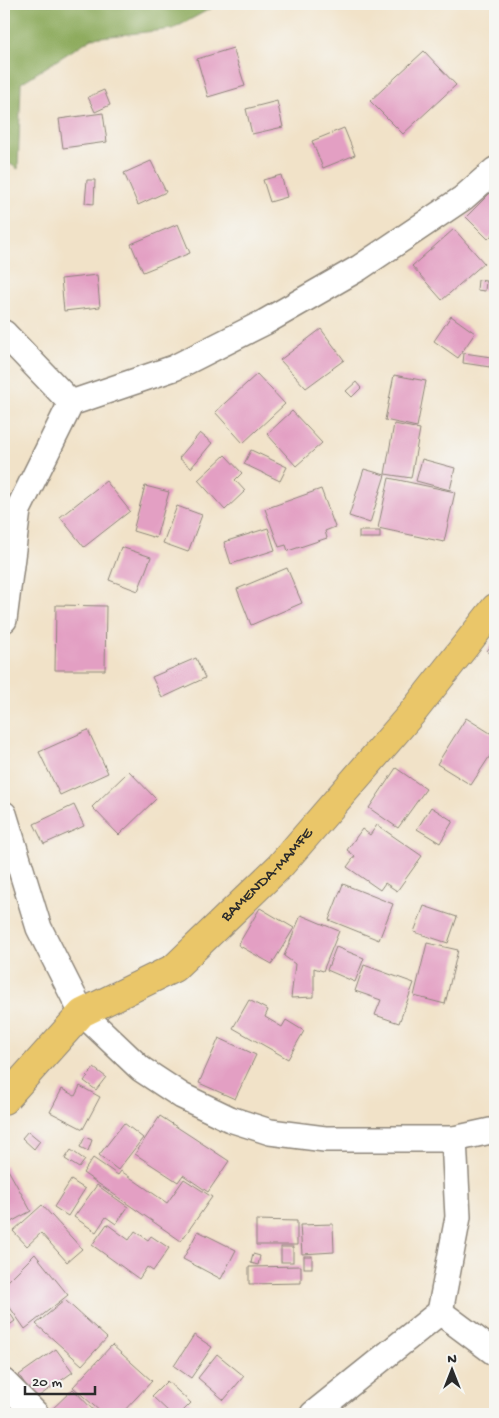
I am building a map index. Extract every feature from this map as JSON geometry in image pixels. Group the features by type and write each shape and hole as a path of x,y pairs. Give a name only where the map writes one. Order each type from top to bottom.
{"highway":[{"name":"BAMENDA-MAMFE","path":"4,1100 82,1013 174,968 280,866 414,712 495,608"}],"street":[{"path":"4,620 18,510 70,403 174,368 265,322 358,268 463,198 495,170"},
{"path":"4,333 70,403"},
{"path":"4,814 39,928 82,1013 142,1069 182,1096 230,1119 270,1132 325,1139 454,1139 495,1130"},
{"path":"313,1414 440,1312 458,1217 454,1139"},
{"path":"440,1312 495,1354"},
{"path":"4,1382 36,1414"}],"green space":[{"path":"4,4 219,4 173,29 92,38 21,83 18,169 4,160"}],"building":[{"path":"233,48 245,86 208,97 197,59"},
{"path":"424,51 456,85 403,134 370,101"},
{"path":"104,90 110,105 95,112 88,97"},
{"path":"277,101 283,127 252,134 246,109"},
{"path":"103,113 107,142 63,148 59,119"},
{"path":"344,128 355,155 323,168 312,141"},
{"path":"151,161 166,192 138,205 124,173"},
{"path":"281,175 287,197 270,202 263,180"},
{"path":"87,180 95,180 94,204 85,203"},
{"path":"495,188 495,232 488,239 466,217"},
{"path":"178,224 190,253 143,272 131,244"},
{"path":"454,229 484,263 442,300 412,266"},
{"path":"97,275 100,307 64,311 61,279"},
{"path":"478,280 486,281 485,291 477,290"},
{"path":"451,316 475,333 458,358 434,341"},
{"path":"321,329 344,360 306,388 280,360"},
{"path":"464,353 491,357 490,367 463,363"},
{"path":"257,374 285,404 243,443 215,412"},
{"path":"394,375 426,381 417,427 385,420"},
{"path":"356,382 361,388 352,397 346,391"},
{"path":"292,411 322,443 296,466 267,434"},
{"path":"394,424 420,429 411,478 385,474"},
{"path":"200,433 212,443 191,468 179,458"},
{"path":"251,450 287,467 280,481 244,464"},
{"path":"225,455 242,473 235,480 245,491 225,510 198,480"},
{"path":"422,459 455,468 450,490 416,481"},
{"path":"364,469 385,475 370,523 349,516"},
{"path":"389,478 455,492 444,542 378,528"},
{"path":"106,481 130,511 84,547 60,517"},
{"path":"145,486 169,492 156,538 133,531"},
{"path":"321,489 335,527 325,531 327,538 288,551 286,545 279,547 265,509"},
{"path":"177,506 202,515 188,552 163,543"},
{"path":"268,528 275,550 231,564 224,542"},
{"path":"359,531 380,531 380,538 359,538"},
{"path":"121,547 151,557 138,591 109,580"},
{"path":"287,568 302,603 251,625 237,589"},
{"path":"56,605 106,606 105,670 55,670"},
{"path":"495,640 495,657 487,651"},
{"path":"196,658 205,678 162,698 152,677"},
{"path":"466,718 495,736 495,748 471,785 437,764"},
{"path":"88,730 108,773 60,795 39,752"},
{"path":"396,768 426,789 398,828 369,808"},
{"path":"129,771 156,799 119,835 92,807"},
{"path":"74,805 84,826 44,844 34,824"},
{"path":"431,807 453,821 440,843 417,829"},
{"path":"377,825 422,856 397,891 385,883 380,890 347,867 355,856 347,850 362,829 370,835"},
{"path":"343,884 393,904 379,940 329,920"},
{"path":"424,906 457,917 448,943 414,932"},
{"path":"260,908 294,928 272,964 238,945"},
{"path":"301,915 339,931 323,971 314,968 314,997 291,998 295,964 284,956"},
{"path":"427,943 458,950 445,1004 414,996"},
{"path":"336,947 364,958 355,982 327,970"},
{"path":"364,965 414,983 399,1023 375,1015 381,1000 355,991"},
{"path":"249,1000 268,1010 265,1017 282,1027 286,1020 304,1031 288,1059 233,1028"},
{"path":"219,1038 256,1055 235,1099 199,1083"},
{"path":"94,1068 106,1077 96,1090 84,1081"},
{"path":"80,1086 100,1097 83,1129 50,1112 62,1089 75,1096"},
{"path":"160,1116 229,1161 208,1192 183,1175 178,1182 135,1154"},
{"path":"124,1123 143,1138 118,1170 99,1155"},
{"path":"28,1131 40,1141 34,1149 22,1138"},
{"path":"85,1137 92,1140 88,1151 80,1147"},
{"path":"71,1150 85,1160 79,1168 65,1159"},
{"path":"93,1158 118,1175 121,1171 167,1203 184,1179 212,1197 181,1241 83,1173"},
{"path":"6,1166 31,1211 9,1223 4,1215 4,1168"},
{"path":"71,1180 85,1189 68,1216 54,1207"},
{"path":"97,1185 128,1207 116,1224 106,1217 96,1232 74,1217"},
{"path":"42,1205 82,1249 67,1262 41,1233 27,1246 13,1231"},
{"path":"256,1220 297,1221 297,1245 256,1245"},
{"path":"107,1224 129,1240 135,1231 148,1240 151,1236 169,1248 153,1271 147,1267 139,1279 92,1245"},
{"path":"333,1224 334,1252 302,1254 300,1225"},
{"path":"198,1231 236,1250 221,1279 183,1259"},
{"path":"281,1247 293,1247 293,1262 281,1262"},
{"path":"35,1254 68,1295 25,1329 4,1299 4,1285"},
{"path":"253,1254 260,1256 258,1265 251,1263"},
{"path":"304,1256 312,1256 312,1268 304,1268"},
{"path":"301,1266 301,1283 249,1284 249,1267"},
{"path":"65,1300 107,1338 82,1365 36,1324"},
{"path":"4,1304 15,1321 4,1329"},
{"path":"194,1335 212,1347 191,1378 174,1366"},
{"path":"112,1345 152,1381 121,1414 103,1414 73,1387"},
{"path":"56,1349 73,1372 35,1399 19,1375"},
{"path":"217,1354 244,1376 224,1400 198,1378"},
{"path":"167,1381 191,1403 180,1414 171,1414 152,1396"},
{"path":"73,1389 97,1414 48,1413"}]}
